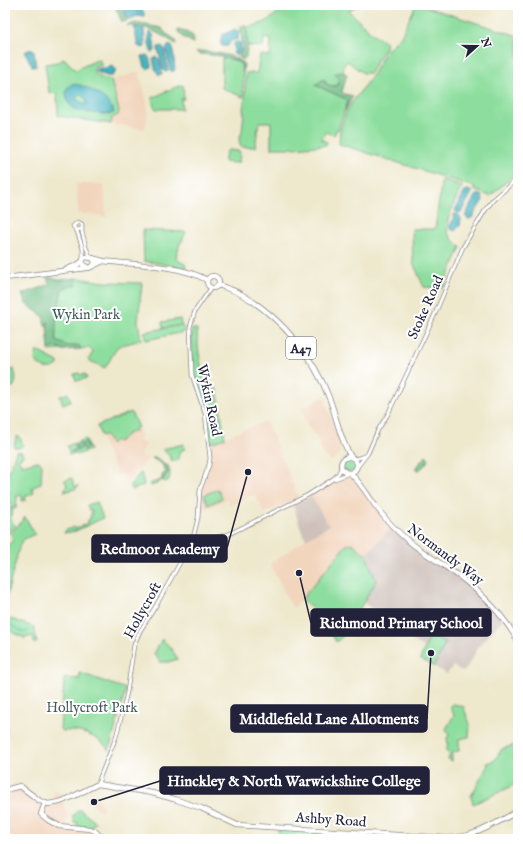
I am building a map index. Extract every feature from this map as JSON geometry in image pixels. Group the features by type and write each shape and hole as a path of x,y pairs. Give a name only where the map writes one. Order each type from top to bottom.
{"main road":[{"path":"64,271 77,265 86,257 91,257 103,261 170,268 196,274 207,280"},
{"path":"91,257 94,261 94,266"},
{"path":"83,260 83,265 87,268"},
{"path":"5,278 91,268 103,261"},
{"path":"211,276 216,277 218,280 218,285 215,288 211,288 208,286 207,280 211,276"},
{"name":"A47","path":"218,285 240,293 276,320 307,356 324,386 344,444 353,458"},
{"name":"A47","path":"344,444 344,458"},
{"path":"344,458 353,458 358,467 349,474 341,468 344,458"},
{"name":"Normandy Way","path":"358,467 362,484 378,510 390,524 417,548 465,581 485,598 499,613 518,641"},
{"name":"Normandy Way","path":"349,474 362,484"},
{"path":"5,790 20,786 45,803 52,804 60,802 98,784"},
{"name":"Ashby Road","path":"98,784 152,793 174,799 201,808 233,823 242,825 450,838 478,832 518,810"},
{"path":"45,803 41,815 59,826 92,830 103,839"}],"street":[{"name":"Stoke Road","path":"358,467 367,455 378,430 388,414 429,327 463,247 493,200 518,178"},
{"path":"83,260 83,250 77,231 74,229 74,226 77,223 81,224 86,247 91,257"},
{"path":"77,231 82,229"},
{"name":"Wykin Road","path":"193,544 192,542 198,518 200,490 210,465 210,458 205,413 192,375 190,327 194,314 211,288"},
{"path":"353,458 367,455"},
{"path":"193,544 229,534 308,495 333,479 341,468"},
{"path":"333,479 349,474"},
{"name":"Hollycroft","path":"98,784 121,720 134,645 140,631 187,550 193,544"}],"shaded area":[{"path":"139,72 148,111 145,129 111,124 112,118 118,115 119,111 111,80"},
{"path":"76,184 104,184 106,217 79,214"},
{"path":"324,397 342,448 332,461 324,456 317,438 307,425 301,407"},
{"path":"131,412 141,434 138,440 146,445 140,454 142,457 149,458 129,481 122,474 117,475 97,426"},
{"path":"266,421 299,498 264,513 256,494 229,505 228,499 200,511 201,490 211,465 210,443"},
{"path":"349,474 393,526 366,555 363,552 346,545 293,608 270,564 306,539 329,527 310,494 333,479"},
{"path":"311,496 329,526 306,539 302,532 293,505"},
{"path":"393,526 417,548 465,581 503,619 480,645 464,672 453,666 447,674 420,659 425,648 364,603 376,581 366,555"},
{"path":"18,787 40,801 52,804 54,792 62,793 63,803 68,816 65,829 92,831 102,839 5,839 5,790"},
{"path":"93,790 104,809 101,811 86,800"}],"green space":[{"path":"114,5 119,5 127,21 122,22"},
{"path":"283,5 358,5 349,11 373,34 386,42 386,46 370,73 363,73 347,61 343,67 344,73 334,74 339,79 337,86 328,85 324,79 315,85 348,100 338,130 337,129 334,135 325,132 322,140 327,142 326,145 294,148 292,146 291,148 271,148 271,122 259,122 255,147 241,147 239,140 242,132 246,73 257,73 260,55 270,56 271,53 271,39 264,38 263,47 248,46 247,27 264,23 272,18"},
{"path":"416,5 518,36 518,172 490,196 474,190 474,187 339,144 340,130 346,113 371,77 386,51 401,36"},
{"path":"135,23 162,28 164,32 176,40 176,44 148,29 127,25"},
{"path":"244,25 247,27 248,46 246,57 243,60 239,57 244,46 239,27"},
{"path":"178,30 183,30 193,36 194,42 193,43 183,37"},
{"path":"202,51 224,54 236,58 244,64 243,73 242,65 239,62 222,58 222,56 199,54 196,52"},
{"path":"225,57 237,62 242,67 243,97 222,88 222,58"},
{"path":"65,59 75,70 99,59 102,65 96,66 94,70 95,73 101,78 111,80 119,111 118,115 112,118 111,124 58,116 57,94 49,92 45,64 58,62"},
{"path":"340,72 347,74 342,92 353,96 345,111 348,100 315,85 324,79 329,85 337,86 339,79 334,74"},
{"path":"183,85 184,99 181,99 182,109 156,109 154,107 152,98"},
{"path":"228,150 240,152 239,162 224,162 226,152"},
{"path":"442,179 462,186 450,213 447,224 448,233 451,238 461,247 443,288 424,287 413,263 412,229 435,229"},
{"path":"143,230 186,232 180,243 176,257 177,260 185,264 186,268 144,261"},
{"path":"47,277 61,280 76,279 76,286 69,286 62,289 56,321 56,341 69,346 79,345 81,349 63,350 57,347 49,349 47,327 49,322 47,322 47,326 45,326 43,316 26,304 22,294 49,284"},
{"name":"Wykin Park","path":"77,278 104,282 142,283 138,321 141,340 118,346 105,368 88,360 93,352 89,348 49,351 48,322 60,282"},
{"path":"180,319 181,325 163,328 162,322"},
{"path":"182,325 184,332 146,340 144,332"},
{"path":"192,329 197,329 200,360 206,383 209,390 217,389 225,438 210,443 207,411 194,376 192,364"},
{"path":"37,351 58,362 58,365 51,368 45,368 39,365 35,359"},
{"path":"14,369 16,381 13,387 8,387 7,384 5,384 5,373"},
{"path":"79,373 81,375 85,374 87,378 76,381 74,374"},
{"path":"68,393 71,401 63,404 60,396"},
{"path":"131,412 138,427 134,429 135,432 129,433 118,442 115,440 111,444 105,435 101,436 97,426"},
{"path":"16,437 20,437 23,445 20,448 14,447"},
{"path":"86,439 90,450 79,454 68,455 69,453 67,446"},
{"path":"85,441 88,448 84,450 82,445 81,449 72,453 70,452 75,449 77,450 77,447 75,448 74,445 80,443 82,444"},
{"path":"184,444 185,449 180,451 177,461 172,461 169,455 163,450 163,449"},
{"path":"16,451 22,452 23,456 18,459 22,465 38,461 42,464 41,483 32,488 34,493 25,497 26,500 22,501 22,495 17,496 16,508 12,508 11,501 7,503 7,508 12,509 12,522 16,526 8,533 5,529 5,476 11,466"},
{"path":"426,456 429,459 418,471 415,468"},
{"path":"152,458 157,458 166,466 168,472 164,479 162,480 162,475 165,473 162,464"},
{"path":"350,458 355,460 357,465 355,470 350,472 345,470 343,465 345,460"},
{"path":"166,465 168,465 170,472 169,480 165,482 162,480 151,486 149,484 164,479 168,472"},
{"path":"141,472 144,485 132,490 130,485"},
{"path":"72,478 74,486 79,486 75,489 64,492 67,484 64,481"},
{"path":"218,489 222,498 208,505 204,495"},
{"path":"97,502 103,518 76,531 64,533 66,530 74,527 75,529 88,523 88,520 91,518 90,516 92,511 90,511 87,505"},
{"path":"25,517 35,534 24,539 20,544 7,595 5,595 5,548 13,540 11,534"},
{"path":"352,543 366,555 376,581 344,635 336,642 326,624 324,625 317,617 318,614 302,599 346,545"},
{"path":"5,617 34,627 37,643 34,643 33,636 24,638 5,628"},
{"path":"429,635 440,641 446,642 434,666 420,659"},
{"path":"162,639 170,647 178,659 168,662 159,662 154,654"},
{"name":"Hollycroft Park","path":"80,673 126,689 109,751 100,741 82,732 62,731 60,729 63,680 66,678 79,679"},
{"path":"453,704 463,706 470,724 469,737 459,739 459,751 452,753 452,761 448,759 450,755 446,750 448,744 447,738 449,735 446,729 454,715 450,707"},
{"path":"518,744 518,783 473,804 471,796 488,765 487,763 494,761 502,749"},
{"path":"79,809 95,822 91,828 77,827 78,823 73,822 75,820 72,817"},
{"path":"278,830 322,832 321,839 279,839"}],"water":[{"path":"121,5 139,5 144,13 144,17 137,16 129,20"},
{"path":"134,27 144,29 145,47 141,48 138,46"},
{"path":"235,29 239,32 238,39 231,41 228,46 222,46 220,42 222,35"},
{"path":"150,32 153,34 155,51 152,53 149,42"},
{"path":"234,43 241,43 242,46 237,56 233,53 235,50"},
{"path":"169,45 173,47 175,70 172,72 170,70 166,49"},
{"path":"162,46 164,48 168,71 166,72 163,70 158,49 158,47"},
{"path":"28,50 34,51 36,67 32,66 25,52"},
{"path":"147,55 151,67 147,69 142,56"},
{"path":"157,57 159,59 162,72 162,74 159,75 153,59"},
{"path":"111,66 116,69 112,76 107,76 96,72 98,68"},
{"path":"72,84 77,84 97,93 109,103 114,113 94,113 73,108 68,102 66,95 69,86","holes":["81,95 88,104 83,104 76,100 78,96"]},
{"path":"468,190 472,193 461,212 457,213 455,210 465,191"},
{"path":"478,194 482,196 483,200 472,218 468,219 465,216 475,196"},
{"path":"454,214 459,215 461,219 460,226 455,231 450,229 449,226 452,222"}],"waterway":[{"path":"5,622 23,632 29,631"}],"place":[{"name":"Redmoor Academy","path":"248,472"},
{"name":"Richmond Primary School","path":"299,573"},
{"name":"Middlefield Lane Allotments","path":"431,653"},
{"name":"Hinckley & North Warwickshire College","path":"94,802"}]}
